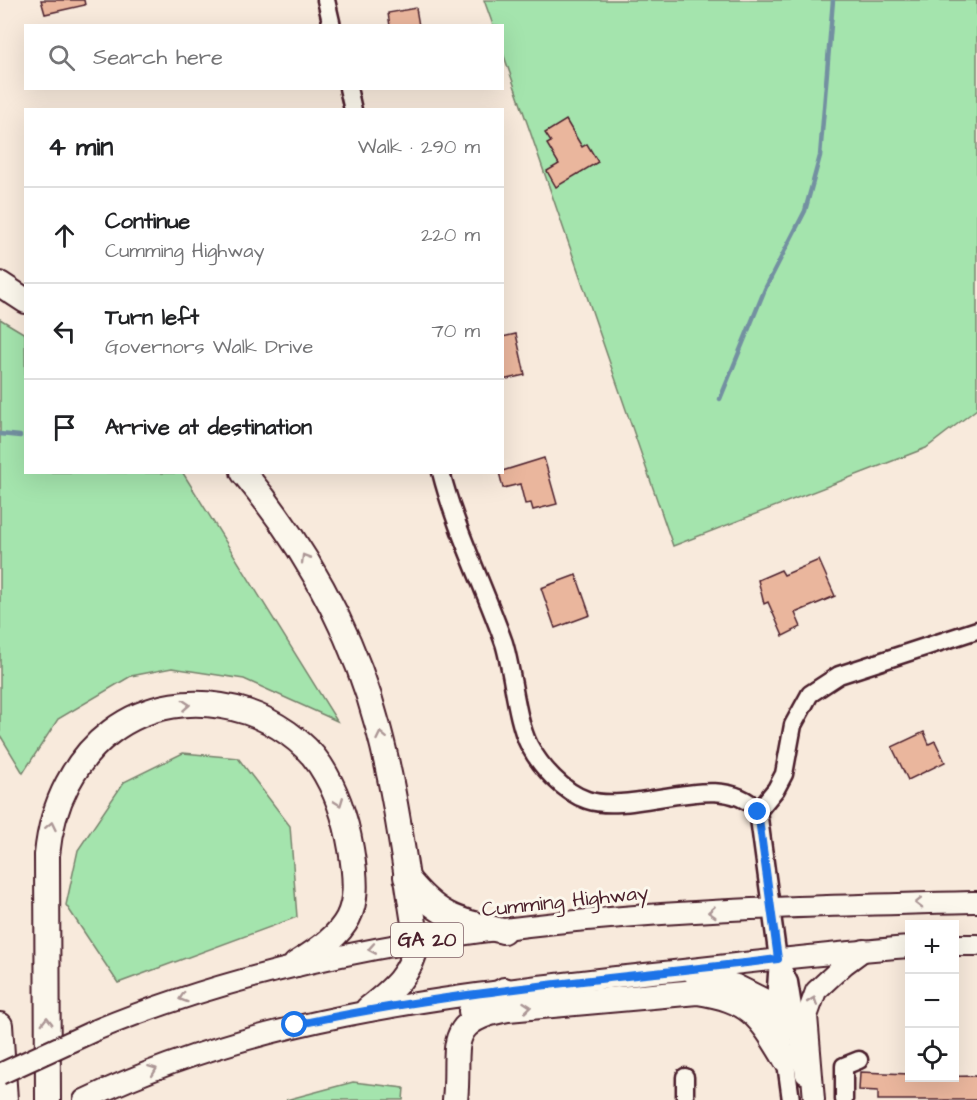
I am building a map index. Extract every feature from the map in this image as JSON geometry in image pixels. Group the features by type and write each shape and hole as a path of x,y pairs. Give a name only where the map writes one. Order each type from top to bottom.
{"highway":[{"path":"0,284 24,300"},
{"path":"244,474 303,554 340,621 357,660 379,728 417,942 413,960 403,978 368,1009"},
{"path":"48,1100 47,855 50,828 58,801 71,774 102,738 120,726 161,709 183,705 231,707 276,726 298,742 318,762 336,793 348,830 355,884 354,901 350,917 340,932 326,945 296,964"},
{"path":"406,877 428,903 452,918 502,931"},
{"path":"443,1100 445,1054 449,1036 463,1017 504,990"},
{"path":"455,1100 455,1047 468,1022 484,1013 508,1009 697,992 717,995 735,1000 751,1010 769,1031 786,1060"},
{"path":"0,1025 5,1100"}],"main road":[{"name":"Cumming Highway","path":"0,1074 96,1030 183,998 296,964 417,942 502,931 770,908 977,902"},
{"path":"959,945 977,945"},
{"path":"91,1096 151,1071 227,1044 295,1025 368,1009 504,990 905,947"},
{"path":"814,1100 807,1016 816,991 845,963 864,950"},
{"path":"688,969 696,975 736,985 764,999 780,1014"}],"street":[{"path":"326,0 332,24"},
{"path":"348,90 353,108"},
{"path":"442,474 448,499 504,645 528,743 542,764 563,786 588,800 615,802 706,793 735,795 750,802 758,812 778,959 776,989 791,1100"},
{"path":"758,812 776,789 784,774 793,725 810,694 839,675 977,630"},
{"path":"778,959 789,982 808,1100"},
{"path":"844,1100 844,1066 858,1060"},
{"path":"685,1077 685,1100"}],"green space":[{"path":"484,0 977,0 977,409 926,448 673,546 504,56 504,24 493,24"},
{"path":"0,319 24,333 24,474 184,474 337,721 244,679 172,668 131,676 58,719 23,773 0,735"},
{"path":"183,753 238,758 290,826 297,917 118,983 66,905 78,850 124,782"},
{"path":"353,1082 404,1088 403,1100 286,1100"}],"building":[{"path":"41,0 84,0 85,5 45,14"},
{"path":"416,8 419,24 390,24 388,13"},
{"path":"566,120 582,147 587,144 598,162 556,187 547,171 559,164 547,144 551,142 545,133"},
{"path":"516,334 525,375 504,380 504,337"},
{"path":"544,458 557,504 533,510 531,503 525,504 520,484 503,488 500,474 504,474 504,470"},
{"path":"819,560 835,596 795,613 801,627 783,636 768,602 764,604 758,580 781,570 784,575"},
{"path":"576,575 590,615 555,628 541,588"},
{"path":"924,732 929,744 935,741 945,762 908,780 892,747"},
{"path":"860,1072 905,1074 905,1082 959,1082 959,1076 977,1076 977,1100 878,1100 878,1091 859,1090"}],"waterway":[{"path":"720,399 765,289 805,211 820,156 833,0"},
{"path":"0,434 20,436"}],"route":[{"path":"295,1025 368,1009 438,998 778,959 758,812"}]}
